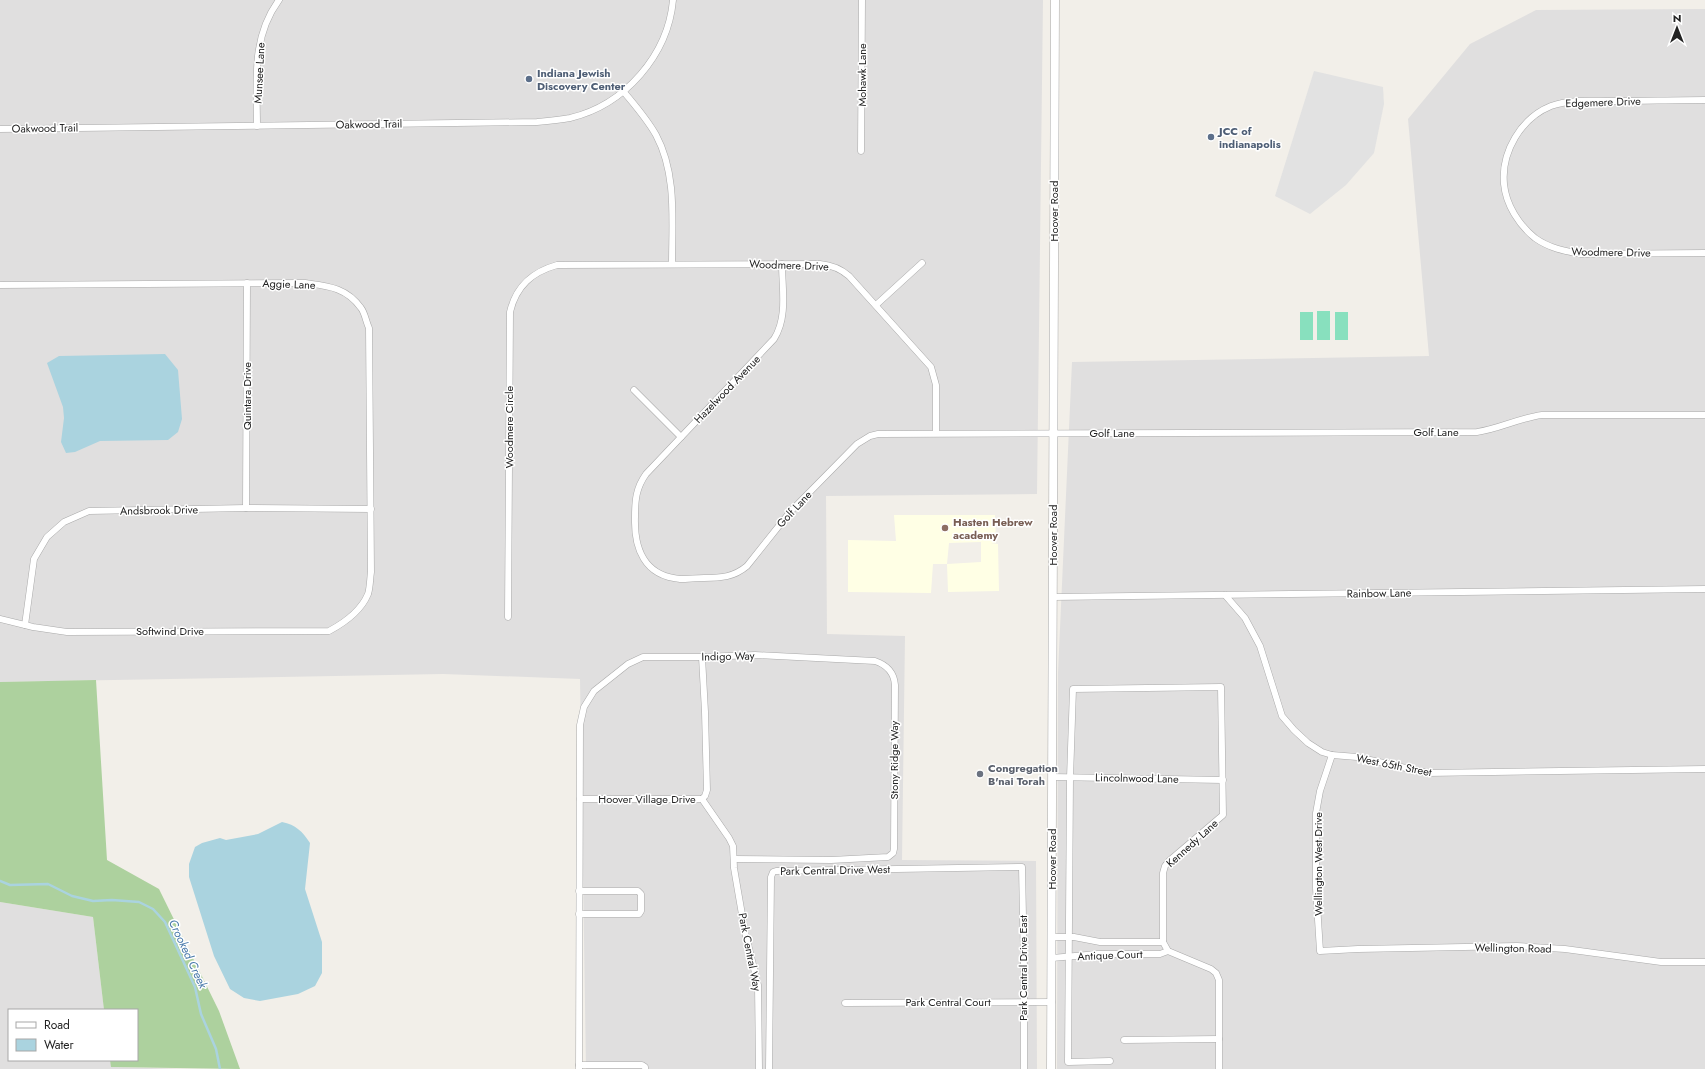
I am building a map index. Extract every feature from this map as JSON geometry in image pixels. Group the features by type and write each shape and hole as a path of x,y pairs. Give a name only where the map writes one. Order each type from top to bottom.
{"street":[{"name":"Munsee Lane","path":"257,126 258,56 260,41 268,16 279,0"},
{"name":"Oakwood Trail","path":"0,129 552,121 570,118 602,106 623,91 639,76 658,50 668,26 673,0"},
{"name":"Mohawk Lane","path":"861,151 862,0"},
{"name":"Hoover Road","path":"1051,1069 1055,0"},
{"path":"623,91 651,126 667,164 672,189 672,264"},
{"name":"Edgemere Drive","path":"1506,160 1516,135 1523,127 1537,114 1561,103 1705,100"},
{"name":"Woodmere Drive","path":"1506,160 1504,183 1512,211 1522,226 1536,238 1552,248 1580,254 1705,253"},
{"path":"876,305 922,263"},
{"name":"Hazelwood Avenue","path":"635,499 639,486 646,474 776,336 782,315 782,264"},
{"name":"Woodmere Drive","path":"560,265 823,264 841,270 849,276 925,359 933,372 936,385 936,433"},
{"name":"Woodmere Circle","path":"508,617 510,312 516,294 527,280 546,268 560,265"},
{"name":"Quintara Drive","path":"246,508 247,283"},
{"name":"Aggie Lane","path":"0,285 305,283 337,288 344,291 361,308 369,328 371,572 368,593 364,601 356,612 340,625"},
{"path":"634,390 681,437"},
{"name":"Golf Lane","path":"635,499 636,541 642,556 649,565 661,574 680,579 724,577 735,574 747,566 790,512 863,440 870,436 886,432 1053,434 1477,432 1494,429 1526,417 1542,415 1705,415"},
{"name":"Andsbrook Drive","path":"25,625 34,559 47,537 64,522 89,511 246,508 371,509"},
{"name":"Rainbow Lane","path":"1053,597 1705,589"},
{"name":"West 65th Street","path":"1225,595 1245,618 1260,646 1282,716 1308,743 1322,752 1332,755 1357,757 1428,773 1705,769"},
{"name":"Softwind Drive","path":"0,619 67,632 329,631 340,625"},
{"name":"Indigo Way","path":"580,799 580,725 581,714 585,703 594,691 628,664 639,658 648,656 702,657 755,655 875,661 887,667"},
{"path":"702,657 707,790 702,799"},
{"name":"Stony Ridge Way","path":"734,859 831,860 888,857 892,854 894,849 895,685 894,677 887,667"},
{"name":"Kennedy Lane","path":"1073,689 1221,687 1223,815 1165,866 1163,874 1163,942 1168,951"},
{"name":"Hoover Road","path":"1073,689 1070,778 1068,1062 1110,1061"},
{"name":"Wellington West Drive","path":"1320,951 1316,888 1316,813 1320,792 1332,755"},
{"name":"Lincolnwood Lane","path":"1052,778 1223,780"},
{"path":"580,799 579,1067 642,1065 645,1069"},
{"name":"Hoover Village Drive","path":"580,799 702,799 729,838 733,846 734,859"},
{"name":"Park Central Way","path":"734,859 745,932 758,984 759,1069"},
{"name":"Park Central Drive East","path":"1022,866 1024,1069"},
{"name":"Park Central Drive West","path":"769,1069 771,877 773,872 1022,866"},
{"path":"579,891 638,891 641,894 640,914 579,914"},
{"name":"Antique Court","path":"1052,937 1069,937 1100,942 1163,942"},
{"name":"Wellington Road","path":"1320,951 1517,946 1565,949 1661,962 1705,962"},
{"path":"1168,951 1211,969 1216,973 1219,980 1219,1069"},
{"name":"Antique Court","path":"1052,958 1098,954 1160,954 1168,951"},
{"name":"Park Central Court","path":"844,1003 1052,1002"},
{"path":"1124,1040 1219,1039"}],"shaded area":[{"path":"0,0 1043,0 1037,494 826,496 827,634 905,636 902,860 1036,861 1037,1069 586,1069 580,679 443,674 0,682"},
{"path":"1705,9 1705,1069 1057,1069 1058,673 1072,362 1429,356 1408,119 1470,44 1536,10"},
{"path":"1314,71 1383,87 1384,104 1374,153 1346,185 1310,214 1275,196"},
{"path":"894,515 995,515 996,543 990,543 998,544 999,591 948,592 947,564 933,564 931,593 848,592 848,540 896,541","holes":["981,542 981,562 947,564 949,543"]},
{"path":"0,902 93,917 104,1009 8,1009 8,1061 110,1061 112,1067 181,1069 0,1069"}],"green space":[{"path":"1317,311 1330,311 1330,340 1317,340"},
{"path":"1300,312 1313,312 1313,340 1300,340"},
{"path":"1335,312 1348,312 1348,340 1335,340"},
{"path":"96,680 107,860 159,889 219,1011 240,1069 111,1067 110,1061 138,1061 138,1009 104,1009 93,917 0,902 0,682"}],"water":[{"path":"165,354 178,370 182,419 178,432 168,440 100,441 75,452 66,453 61,442 64,418 63,407 47,363 59,356"},
{"path":"282,822 298,829 310,843 305,889 322,942 322,973 315,986 298,994 260,1001 244,998 230,989 214,956 189,877 189,864 195,847 202,843 220,838 226,840 258,834"}],"waterway":[{"name":"Crooked Creek","path":"0,881 10,885 48,884 72,896 93,901 112,900 139,902 153,909 165,922 195,987 201,1014 216,1049 220,1069"}],"place":[{"name":"Indiana Jewish Discovery Center","path":"529,79"},
{"name":"JCC of indianapolis","path":"1211,137"},
{"name":"Hasten Hebrew academy","path":"945,528"},
{"name":"Congregation B'nai Torah","path":"980,774"}]}
